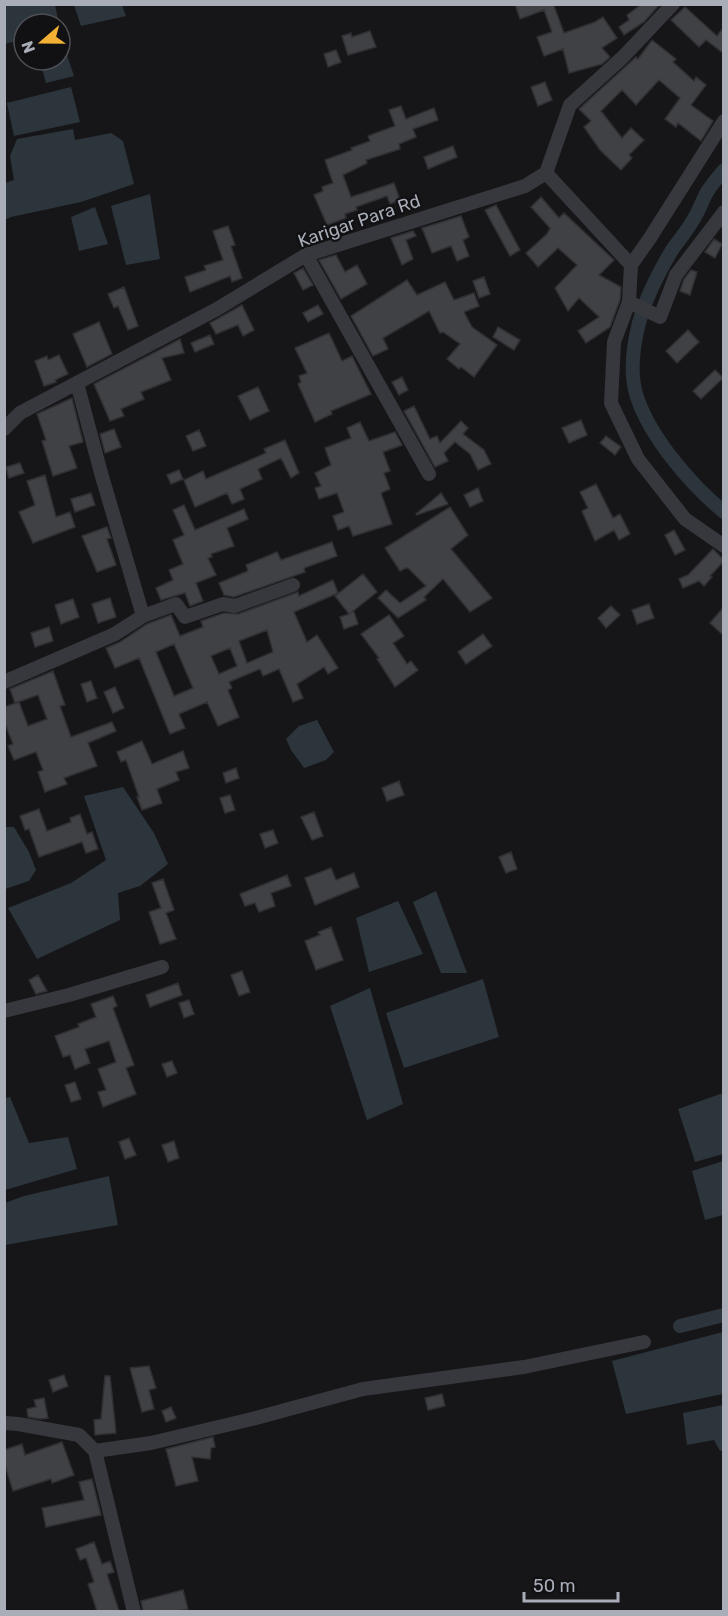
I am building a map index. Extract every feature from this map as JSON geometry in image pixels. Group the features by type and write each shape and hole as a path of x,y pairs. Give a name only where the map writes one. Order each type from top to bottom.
{"street":[{"path":"631,265 546,173 570,105 623,57 673,4"},
{"path":"723,121 631,265 629,302 614,342 611,403 638,459 685,519 723,546"},
{"name":"Karigar Para Rd","path":"4,429 20,413 217,309 306,255 525,186 546,173"},
{"path":"629,302 660,317 676,275 723,212"},
{"path":"306,255 429,474"},
{"path":"78,383 143,616"},
{"path":"4,682 115,634 143,616 176,604 185,617 223,604 235,606 292,585"},
{"path":"4,1011 69,995 162,967"},
{"path":"95,1451 151,1443 363,1389 524,1367 644,1342"},
{"path":"4,1423 79,1435 95,1451 134,1611"}],"shaded area":[{"path":"4,5 55,5 56,12 12,12 12,42 5,44"},
{"path":"74,5 122,5 126,16 81,26"},
{"path":"72,70 74,76 46,83 43,72 72,72"},
{"path":"71,87 80,122 14,136 7,103"},
{"path":"73,129 75,140 111,133 123,141 134,184 81,202 5,220 5,183 14,180 10,156 17,139"},
{"path":"150,194 160,259 126,265 111,206"},
{"path":"95,207 108,244 79,251 71,217"},
{"path":"317,720 334,752 326,760 304,768 286,739 299,726"},
{"path":"123,787 154,833 168,864 140,886 118,893 120,920 37,959 8,908 71,883 106,860 84,796"},
{"path":"5,827 14,827 29,852 36,870 29,881 5,889"},
{"path":"436,891 467,973 441,973 413,902"},
{"path":"398,901 423,954 369,972 356,918"},
{"path":"483,979 499,1037 404,1068 386,1013"},
{"path":"370,988 403,1104 367,1120 330,1006"},
{"path":"723,1093 723,1154 695,1162 678,1109"},
{"path":"10,1097 29,1143 68,1137 77,1169 5,1190 5,1098"},
{"path":"723,1161 723,1215 705,1220 692,1171"},
{"path":"109,1176 118,1225 5,1245 5,1203 24,1196"},
{"path":"723,1332 723,1394 626,1414 612,1361"},
{"path":"723,1405 723,1450 720,1451 714,1440 687,1445 683,1413"}],"building":[{"path":"515,4 556,4 554,6 564,33 603,17 617,38 602,48 610,57 602,64 569,73 563,49 544,56 537,37 552,32 544,10 520,19"},
{"path":"642,4 660,4 644,22 624,35 619,27 629,20 627,15"},
{"path":"685,7 717,36 723,28 723,53 706,40 699,47 671,20"},
{"path":"370,31 376,47 348,55 342,36 351,33 352,37"},
{"path":"652,40 676,59 673,62 694,81 696,77 706,85 691,105 713,121 701,141 678,123 676,127 665,119 680,98 659,80 636,105 622,90 601,111 622,138 631,128 644,140 629,155 632,158 621,170 600,150 584,127 591,121 579,109 636,57 638,59"},
{"path":"336,50 341,62 328,67 324,54"},
{"path":"545,82 552,100 538,106 531,87"},
{"path":"401,106 406,119 434,108 438,120 413,129 416,137 399,144 400,149 366,160 367,163 343,175 351,197 394,183 400,200 390,204 387,196 356,207 357,210 345,214 346,218 327,225 314,195 323,191 322,187 333,183 325,160 370,141 368,136 395,126 389,110"},
{"path":"453,146 457,157 428,169 424,157"},
{"path":"541,197 559,218 564,213 614,260 599,275 621,287 620,300 610,327 586,343 578,331 599,317 579,298 568,311 555,288 577,265 558,248 538,267 526,253 547,234 550,228 531,207"},
{"path":"496,205 520,250 510,256 485,210"},
{"path":"461,216 469,237 463,240 469,256 457,261 451,246 432,253 422,228"},
{"path":"228,226 235,245 231,246 242,278 232,282 230,276 190,292 185,277 206,270 204,266 223,260 213,231"},
{"path":"413,231 416,236 406,240 413,259 402,265 391,238"},
{"path":"714,239 722,244 715,258 705,252"},
{"path":"336,255 345,272 357,265 367,284 341,299 319,260"},
{"path":"303,268 313,285 303,290 294,273"},
{"path":"691,270 697,272 690,295 680,291 684,279"},
{"path":"484,277 490,294 479,298 473,281"},
{"path":"407,280 417,295 445,282 454,300 474,293 479,306 464,312 472,327 497,345 474,377 447,359 460,344 443,332 440,333 429,311 383,338 388,349 373,356 351,316"},
{"path":"124,287 138,326 128,330 118,306 114,308 108,294"},
{"path":"242,305 254,330 243,336 238,325 216,334 210,323"},
{"path":"318,305 323,314 308,322 303,313"},
{"path":"99,322 112,354 87,367 73,334"},
{"path":"498,327 520,340 514,350 493,337"},
{"path":"688,330 699,342 677,363 666,351"},
{"path":"329,333 342,361 352,356 371,394 331,411 332,414 315,422 298,384 301,382 299,376 307,373 295,348"},
{"path":"210,335 214,344 195,352 191,343"},
{"path":"180,339 184,353 162,358 171,380 141,392 144,399 121,409 124,416 110,421 94,384"},
{"path":"59,355 68,374 44,386 35,361 47,356 48,360"},
{"path":"715,370 723,378 701,399 693,391"},
{"path":"402,377 408,390 399,395 392,382"},
{"path":"258,387 269,411 250,420 238,396"},
{"path":"72,398 83,442 69,446 77,468 53,476 42,441 46,440 37,414"},
{"path":"414,406 430,439 437,436 440,443 461,421 468,428 463,434 484,450 491,464 478,470 470,454 455,442 444,453 448,461 435,467 404,411"},
{"path":"581,420 587,435 569,443 562,428"},
{"path":"360,422 369,441 395,432 402,445 383,452 390,471 384,473 390,489 381,493 392,524 353,536 349,526 338,530 333,516 344,512 337,493 319,499 315,488 321,486 315,473 331,465 325,448 351,438 347,428"},
{"path":"114,429 121,447 105,453 100,434"},
{"path":"199,430 206,446 193,451 186,436"},
{"path":"606,436 621,447 615,455 600,443"},
{"path":"285,440 299,473 291,478 281,458 258,469 262,479 240,489 244,499 232,504 227,493 195,507 184,480 203,471 206,479 266,453 264,449"},
{"path":"20,463 24,473 9,478 6,467"},
{"path":"179,470 183,479 171,484 167,475"},
{"path":"45,475 56,517 70,512 75,527 33,543 19,512 35,505 27,481"},
{"path":"596,484 613,518 620,514 630,534 619,540 614,530 595,541 582,511 588,508 580,492"},
{"path":"478,488 483,501 470,507 464,495"},
{"path":"91,493 95,505 75,512 71,499"},
{"path":"441,493 448,504 416,514"},
{"path":"184,505 195,530 244,509 248,519 227,528 234,546 211,554 212,557 208,558 216,575 196,583 203,601 190,606 185,593 161,600 156,588 173,580 169,570 183,564 173,540 184,535 173,510"},
{"path":"450,507 468,535 451,549 492,598 470,612 443,579 424,597 426,600 398,618 378,598 386,590 400,603 426,586 408,568 400,571 385,548"},
{"path":"107,527 111,538 107,539 116,565 97,572 82,536"},
{"path":"674,530 685,550 675,555 665,535"},
{"path":"332,542 337,556 304,568 305,572 234,597 224,595 219,583 248,571 246,565 277,552 281,560"},
{"path":"713,549 723,559 723,562 710,576 712,577 704,586 699,581 683,588 679,579 688,575"},
{"path":"363,574 377,592 352,612 358,624 344,629 340,617 349,614 335,596"},
{"path":"333,580 338,593 294,612 307,642 317,635 338,668 328,674 324,667 297,684 303,698 293,702 279,669 263,676 260,669 229,682 232,688 228,690 239,717 218,726 207,702 179,714 185,728 170,734 139,658 115,668 106,648 120,642 147,624 171,615 180,636 203,627 201,621 224,613 238,614 298,592 299,596","holes":["267,630 273,652 247,663 239,641","174,644 193,688 174,696 156,652","230,648 237,666 219,674 211,656"]},
{"path":"110,598 116,617 98,623 92,604"},
{"path":"73,599 79,617 61,624 55,605"},
{"path":"649,604 654,618 637,624 632,610"},
{"path":"611,606 620,615 606,628 598,618"},
{"path":"723,608 723,635 710,623"},
{"path":"389,615 404,636 393,643 407,664 411,661 418,670 395,687 377,659 379,658 361,634"},
{"path":"49,627 53,641 35,647 31,633"},
{"path":"483,634 492,646 466,664 458,652"},
{"path":"53,671 65,705 60,706 71,737 112,722 116,731 88,743 97,766 64,778 67,784 45,792 38,772 43,770 36,752 14,760 8,746 13,744 4,721 4,707 19,702 28,726 47,719 38,695 15,703 10,689"},
{"path":"91,681 97,698 87,702 81,684"},
{"path":"115,687 124,708 113,713 104,692"},
{"path":"142,741 152,764 183,751 189,768 176,772 179,780 157,789 162,803 142,810 126,760 121,762 117,752"},
{"path":"236,768 239,778 226,783 223,773"},
{"path":"399,781 404,795 387,801 382,788"},
{"path":"230,795 235,810 225,813 220,798"},
{"path":"39,809 47,831 71,822 70,818 80,814 87,834 92,832 98,849 86,853 82,842 39,857 29,829 25,830 20,816"},
{"path":"314,812 323,836 312,840 301,817"},
{"path":"273,830 278,843 265,848 260,834"},
{"path":"511,852 517,869 506,873 499,857"},
{"path":"331,868 336,880 354,873 359,887 315,905 305,878"},
{"path":"287,875 291,886 271,893 275,906 259,912 255,903 245,906 240,894"},
{"path":"163,879 174,910 166,913 176,939 160,944 149,912 161,908 152,883"},
{"path":"331,927 343,960 316,970 305,941 320,935 318,932"},
{"path":"242,971 250,992 239,996 231,975"},
{"path":"38,975 47,991 36,994 29,980"},
{"path":"178,983 182,995 150,1007 146,995"},
{"path":"113,996 117,1006 113,1008 134,1065 126,1068 136,1094 103,1107 98,1092 106,1090 98,1069 116,1062 109,1041 85,1049 90,1063 75,1069 70,1055 63,1057 55,1036 79,1027 78,1024 96,1017 91,1004"},
{"path":"189,1000 194,1014 184,1018 179,1003"},
{"path":"172,1061 177,1073 167,1077 162,1064"},
{"path":"75,1082 81,1099 71,1102 65,1085"},
{"path":"129,1138 136,1155 125,1159 119,1142"},
{"path":"174,1141 179,1158 168,1162 162,1145"},
{"path":"149,1366 156,1388 149,1390 154,1409 142,1412 130,1368"},
{"path":"64,1375 68,1386 53,1392 49,1380"},
{"path":"105,1376 110,1376 116,1433 95,1435 94,1420 101,1419"},
{"path":"442,1394 445,1406 428,1410 425,1398"},
{"path":"44,1398 48,1418 28,1417 27,1409 36,1407 34,1400"},
{"path":"171,1407 176,1418 166,1422 162,1411"},
{"path":"213,1437 215,1447 211,1448 210,1459 192,1457 198,1481 176,1486 166,1449"},
{"path":"62,1442 74,1475 52,1483 51,1479 13,1491 4,1462 4,1450 22,1444 25,1455"},
{"path":"92,1479 101,1515 46,1527 42,1508 84,1500 79,1482"},
{"path":"94,1542 102,1564 110,1561 114,1572 107,1574 119,1611 97,1611 88,1584 94,1582 86,1558 80,1560 76,1549"},
{"path":"183,1590 188,1609 143,1611 141,1601"}],"waterway":[{"path":"724,170 707,192 695,217 672,250 659,274 643,310 636,334 633,360 634,386 651,428 685,474 724,512"},
{"path":"680,1326 724,1315"}]}
